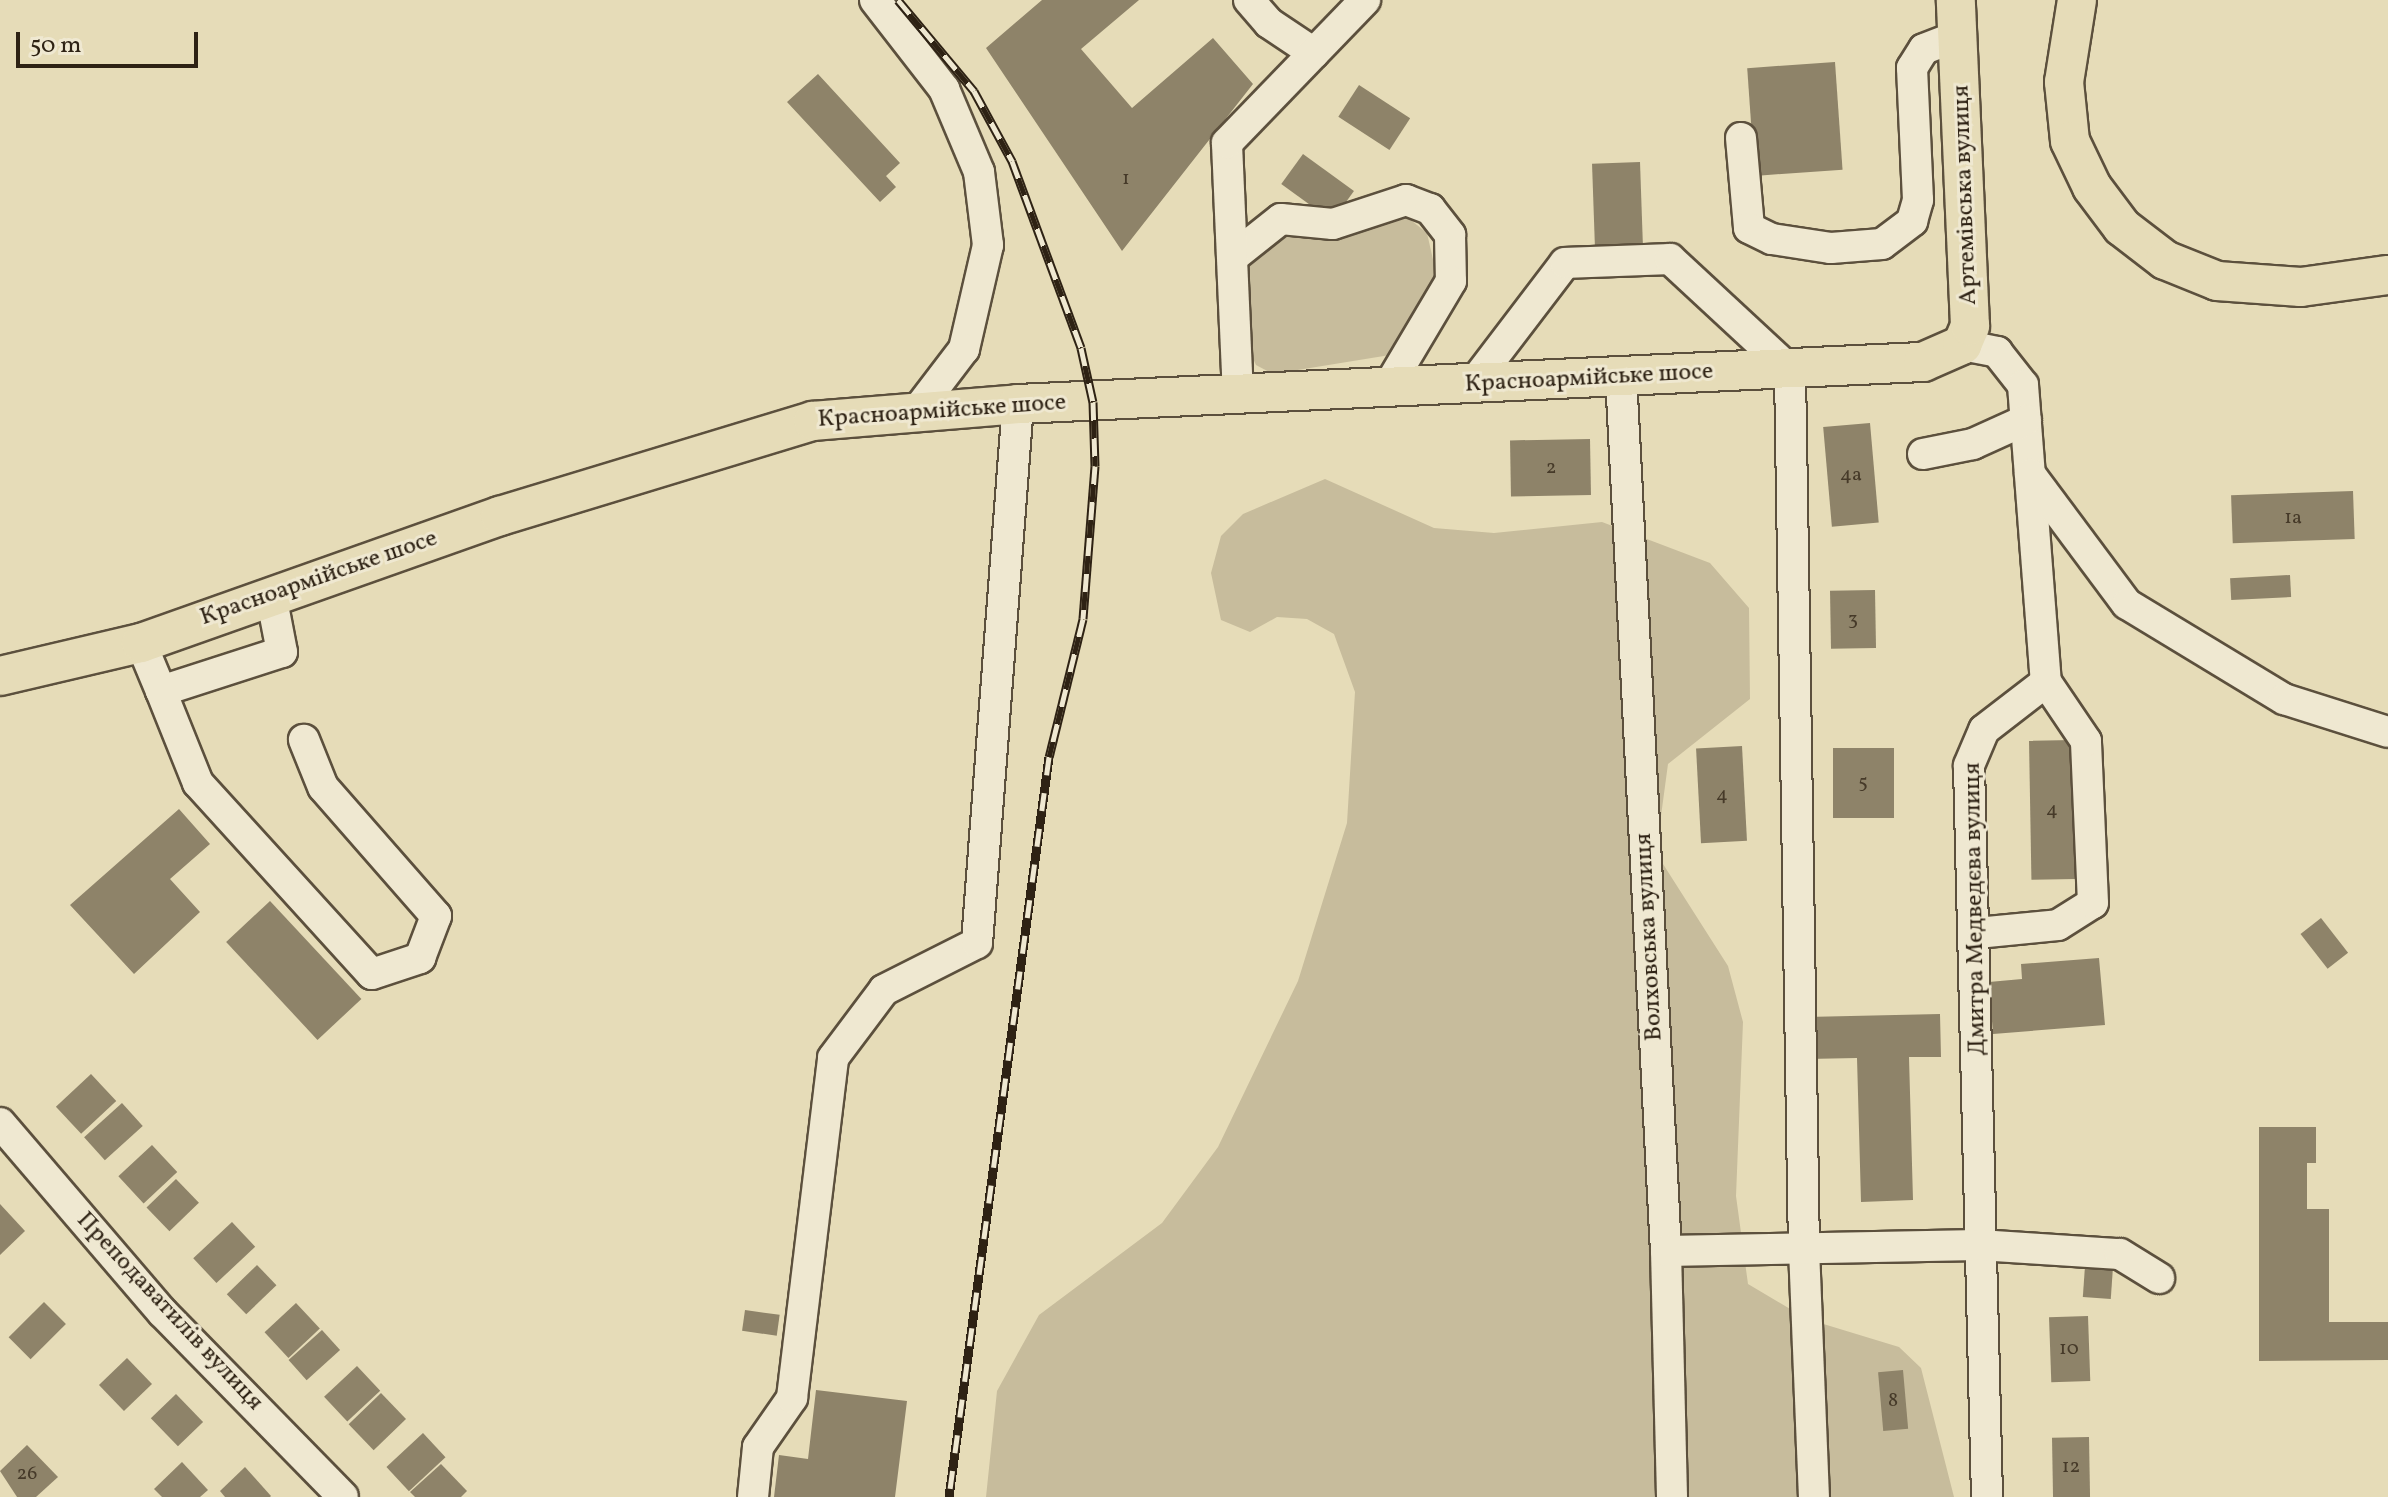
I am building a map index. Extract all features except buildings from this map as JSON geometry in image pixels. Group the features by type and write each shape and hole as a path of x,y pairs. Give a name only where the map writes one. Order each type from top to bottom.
{"main road":[{"path":"2077,0 2064,82 2070,141 2092,187 2122,227 2165,260 2217,281 2301,287 2388,275"},
{"name":"Артемівська вулиця","path":"1957,18 1973,295 1962,345"},
{"name":"Красноармійське шосе","path":"0,676 141,643 500,516 813,421 1018,404 1923,362 1962,345"}],"street":[{"path":"875,0 944,89 979,172 988,245 964,349 916,412"},
{"path":"1249,0 1269,23 1314,53"},
{"path":"1238,396 1227,143 1365,0"},
{"path":"1741,138 1749,228 1772,239 1831,248 1882,244 1912,221 1918,200 1912,68 1924,49 1957,18"},
{"path":"1233,257 1281,219 1333,224 1406,200 1430,209 1450,235 1451,281 1387,389"},
{"path":"1472,385 1565,263 1670,259 1790,370 1804,1249 1814,1497"},
{"path":"1962,345 1997,352 2023,385 2046,682 2086,741 2093,903 2058,925 1977,933"},
{"name":"Волховська вулиця","path":"1621,376 1666,1251 1672,1497"},
{"path":"753,1497 758,1447 792,1398 833,1058 884,990 977,943 1018,404"},
{"path":"1923,454 1973,444 2026,420"},
{"path":"2030,474 2127,604 2284,699 2388,732"},
{"path":"161,691 282,652 271,595"},
{"path":"141,643 198,783 372,974 420,958 436,916 323,787 304,740"},
{"name":"Дмитра Медведєва вулиця","path":"1987,1497 1979,1245 1977,933 1969,766 1984,730 2046,682"},
{"name":"Преподаватилів вулиця","path":"0,1123 163,1313 343,1497"},
{"path":"1666,1251 1979,1245 2120,1254 2159,1278"}],"shaded area":[{"path":"1402,213 1427,233 1436,273 1390,355 1273,374 1256,365 1249,350 1247,263 1276,237"},
{"path":"1325,479 1434,528 1494,533 1602,522 1710,563 1749,608 1750,699 1668,764 1656,853 1728,966 1743,1022 1736,1196 1748,1284 1807,1319 1899,1347 1921,1368 1954,1497 986,1497 997,1391 1039,1315 1162,1223 1218,1147 1298,981 1347,823 1355,692 1334,634 1307,619 1277,617 1250,632 1221,620 1211,573 1221,536 1243,514"}],"railway":[{"path":"898,0 974,91 1012,161 1081,348 1093,402 1095,466 1083,619 1049,757 949,1497"}]}
